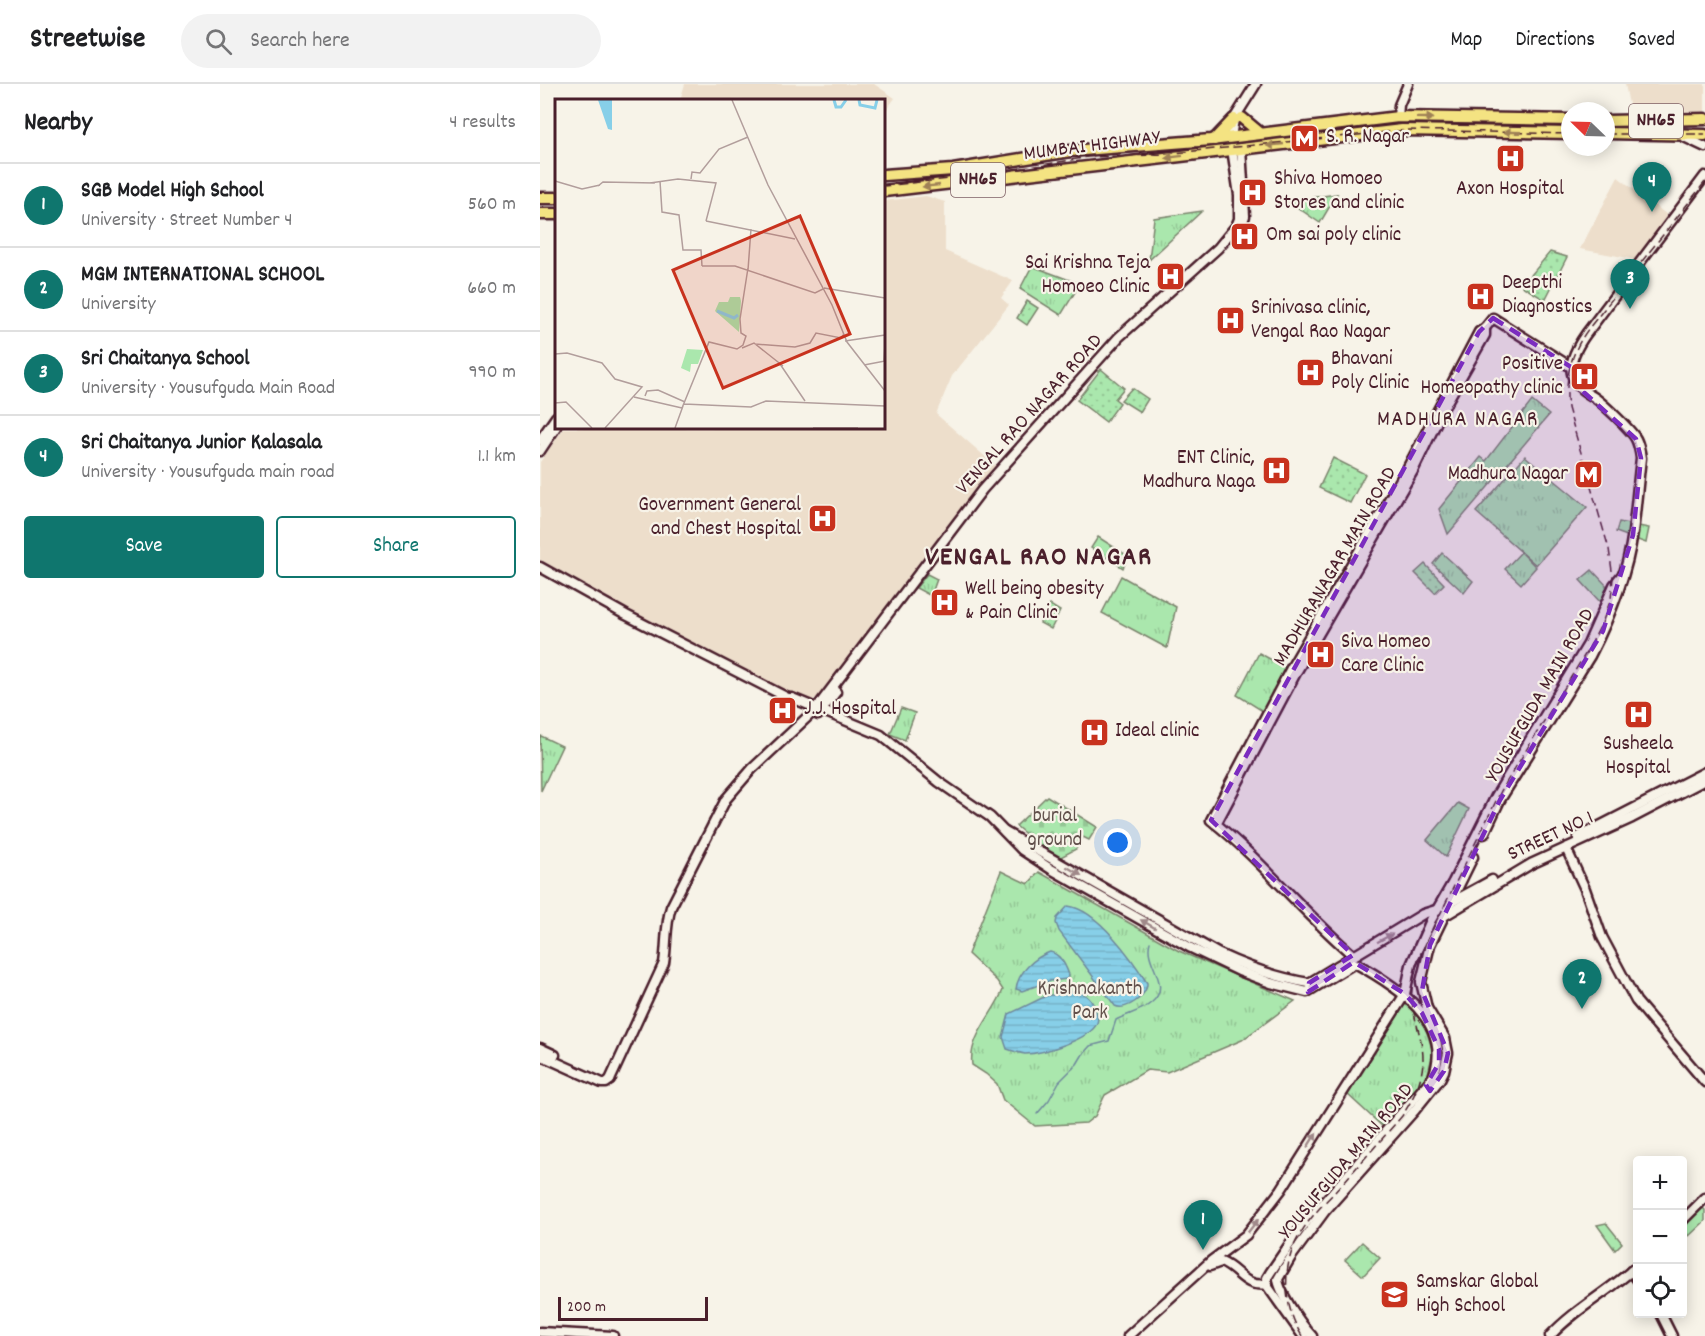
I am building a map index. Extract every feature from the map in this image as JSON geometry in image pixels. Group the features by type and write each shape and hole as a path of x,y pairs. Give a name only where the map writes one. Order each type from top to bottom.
{"highway":[{"path":"1214,140 1239,115 1260,133"},
{"name":"NH65","path":"1236,136 1398,117 1561,120"},
{"name":"NH65","path":"1615,121 1705,119"},
{"name":"NH65","path":"1237,149 1402,130 1561,133"},
{"name":"NH65","path":"1615,133 1705,135"},
{"name":"MUMBAI HIGHWAY","path":"885,175 953,170 1071,151 1214,140 1236,136"},
{"name":"MUMBAI HIGHWAY","path":"885,191 1237,149"}],"main road":[{"path":"1236,136 1239,115 1257,84"},
{"path":"1398,117 1399,105 1408,84"},
{"path":"1677,135 1705,147"},
{"name":"VENGAL RAO NAGAR ROAD","path":"610,1080 664,963 667,922 671,907 723,804 750,774 816,712 968,512 1031,436 1129,331 1222,249 1243,224 1245,202 1237,149"},
{"path":"1571,367 1580,342 1705,176"},
{"name":"YOUSUFGUDA MAIN ROAD","path":"1592,396 1591,391 1580,382 1576,375 1581,350 1705,184"},
{"name":"MADHURANAGAR MAIN ROAD","path":"1353,955 1213,822 1413,471 1444,407 1485,335 1485,328 1492,318 1571,367"},
{"name":"YOUSUFGUDA MAIN ROAD","path":"1441,912 1450,903 1500,800 1590,656 1614,604 1633,534 1640,449 1632,434 1575,382 1571,367"},
{"path":"540,440 555,418"},
{"path":"540,451 555,428"},
{"path":"540,567 640,622 816,712 879,739 884,738 939,782 990,817 1005,832 1219,954 1240,964 1311,984 1353,963 1405,994 1425,1011"},
{"name":"YOUSUFGUDA MAIN ROAD","path":"1405,994 1411,964 1441,912 1453,882 1496,796 1588,644 1614,585 1622,575"},
{"name":"STREET NO 1","path":"1450,903 1705,772"},
{"name":"STREET NO 1","path":"1311,984 1353,955 1423,914 1441,912 1525,865 1632,818 1705,780"},
{"path":"1566,848 1585,890 1602,937 1636,1001 1705,1082"},
{"path":"1425,1011 1421,982 1441,912"},
{"path":"1130,1336 1218,1257 1243,1238 1281,1190 1405,994"},
{"name":"YOUSUFGUDA MAIN ROAD","path":"1312,1336 1300,1321 1280,1287 1278,1279 1325,1211 1428,1088 1438,1063 1439,1049 1425,1011"},
{"path":"540,1048 610,1080"},
{"path":"540,1055 602,1083 610,1080"},
{"name":"YOUSUFGUDA MAIN ROAD","path":"1263,1285 1298,1232 1428,1088"},
{"path":"1687,1217 1705,1198"},
{"path":"1130,1336 1213,1264 1221,1262 1227,1264 1243,1279 1263,1285 1303,1336"},
{"path":"1550,1336 1581,1308 1633,1269"},
{"path":"1663,1318 1672,1336"},
{"path":"540,1332 613,1336"}],"highlighted area":[{"path":"1493,318 1571,367 1578,387 1636,439 1641,458 1633,535 1603,631 1500,800 1430,945 1422,991 1448,1053 1444,1071 1430,1091 1426,1085 1439,1063 1439,1049 1422,1013 1405,994 1354,962 1308,992 1309,983 1353,955 1211,820 1479,332"}],"shaded area":[{"path":"685,84 874,84 895,98 885,112 885,99 680,99"},
{"path":"1625,84 1705,84 1705,116 1631,115"},
{"name":"Axon Hospital","path":"1505,148 1521,154 1516,169 1500,164"},
{"path":"1618,177 1671,218 1639,260 1580,249"},
{"path":"926,196 945,202 945,251 1013,281 1001,298 1009,305 952,376 936,414 996,466 817,698 806,702 646,619 540,560 540,462 563,429 885,429 885,201"}],"green space":[{"path":"1337,194 1320,223 1288,201"},
{"path":"1202,211 1149,260 1154,218"},
{"path":"1550,252 1567,257 1545,300 1522,286"},
{"path":"1032,266 1080,284 1061,315 1020,289"},
{"path":"1027,301 1038,308 1027,325 1017,318"},
{"path":"1101,369 1124,388 1115,399 1120,403 1106,422 1077,400"},
{"path":"1132,388 1148,399 1140,412 1121,400"},
{"path":"1532,401 1549,415 1448,534 1439,509 1481,457 1486,461"},
{"path":"1525,456 1587,507 1536,565 1476,512"},
{"path":"1333,458 1365,474 1350,503 1319,488"},
{"path":"1619,522 1649,528 1646,543 1616,532"},
{"path":"1098,537 1128,556 1123,568 1091,548"},
{"path":"1521,552 1536,567 1521,584 1505,569"},
{"path":"1442,553 1473,581 1464,593 1433,564"},
{"path":"1425,564 1444,584 1435,593 1415,573"},
{"path":"1592,570 1609,588 1601,603 1580,580"},
{"path":"927,574 937,579 931,596 916,588"},
{"path":"1121,576 1176,607 1167,648 1102,613"},
{"path":"1050,605 1060,611 1051,629 1040,623"},
{"path":"1259,653 1292,671 1269,715 1237,695"},
{"path":"901,708 915,713 905,740 890,734"},
{"path":"541,736 562,746 541,791 540,738"},
{"name":"burial ground","path":"1047,796 1097,827 1089,840 1083,837 1076,849 1059,858 1042,848 1016,826"},
{"path":"1458,803 1469,809 1446,857 1427,840"},
{"name":"Krishnakanth Park","path":"1001,871 1028,884 1039,872 1179,951 1295,1001 1242,1040 1167,1072 1147,1070 1105,1095 1095,1116 1086,1123 1035,1126 1003,1100 997,1084 972,1065 974,1045 978,1035 1003,990 997,981 968,954"},
{"path":"1402,998 1421,1013 1433,1052 1428,1074 1385,1129 1345,1092"},
{"path":"1703,1208 1705,1210 1705,1221 1689,1236 1687,1223"},
{"path":"1606,1223 1622,1243 1615,1250 1597,1225"},
{"path":"1362,1242 1380,1258 1363,1276 1345,1260"}],"water":[{"path":"1068,906 1091,916 1113,937 1133,962 1147,983 1144,992 1136,1001 1125,1007 1115,1006 1059,931 1057,918"},
{"path":"1050,952 1057,955 1064,964 1069,975 1067,979 1050,981 1022,991 1016,989 1020,977 1028,966"},
{"path":"1075,991 1088,997 1097,1014 1097,1023 1086,1035 1033,1053 1025,1054 1007,1049 1003,1037 1009,1014 1046,996"}],"waterway":[{"path":"1037,1114 1049,1100 1059,1082 1077,1064 1090,1046 1109,1041 1116,1020 1143,1008 1157,996 1160,989 1159,981 1150,958 1150,942"}],"railway":[{"path":"885,186 985,175 1088,157 1154,155 1408,130 1561,134"},
{"path":"1615,134 1705,134"},
{"path":"1302,1336 1291,1311 1287,1284 1287,1270 1295,1243 1316,1212 1402,1116 1413,1096 1419,1082 1423,1059 1412,995 1419,957 1501,791 1589,648 1611,599 1613,578 1609,549 1568,408 1567,386 1573,356 1589,328 1705,182"},
{"path":"540,204 555,204"}],"place":[{"name":"S. R. Nagar","path":"1305,138"},
{"name":"Axon Hospital","path":"1510,159"},
{"name":"Shiva Homoeo Stores and clinic","path":"1253,192"},
{"name":"Sri Chaitanya Junior Kalasala","path":"1652,212"},
{"name":"Om sai poly clinic","path":"1245,236"},
{"name":"Sai Krishna Teja Homoeo Clinic","path":"1171,276"},
{"name":"Deepthi Diagnostics","path":"1481,296"},
{"name":"Sri Chaitanya School","path":"1630,309"},
{"name":"Srinivasa clinic, Vengal Rao Nagar","path":"1230,321"},
{"name":"Bhavani Poly Clinic","path":"1310,372"},
{"name":"Positive Homeopathy clinic","path":"1584,377"},
{"name":"ENT Clinic, Madhura Naga","path":"1276,471"},
{"name":"Madhura Nagar","path":"1589,475"},
{"name":"Government General and Chest Hospital","path":"822,518"},
{"name":"Well being obesity & Pain Clinic","path":"944,602"},
{"name":"Siva Homeo Care Clinic","path":"1320,655"},
{"name":"J.J. Hospital","path":"783,710"},
{"name":"Susheela Hospital","path":"1638,714"},
{"name":"Ideal clinic","path":"1094,732"},
{"name":"MGM INTERNATIONAL SCHOOL","path":"1582,1009"},
{"name":"SGB Model High School","path":"1203,1250"},
{"name":"Samskar Global High School","path":"1395,1295"}],"district":[{"name":"MADHURA NAGAR","path":"1458,420"},
{"name":"VENGAL RAO NAGAR","path":"1039,558"}]}
